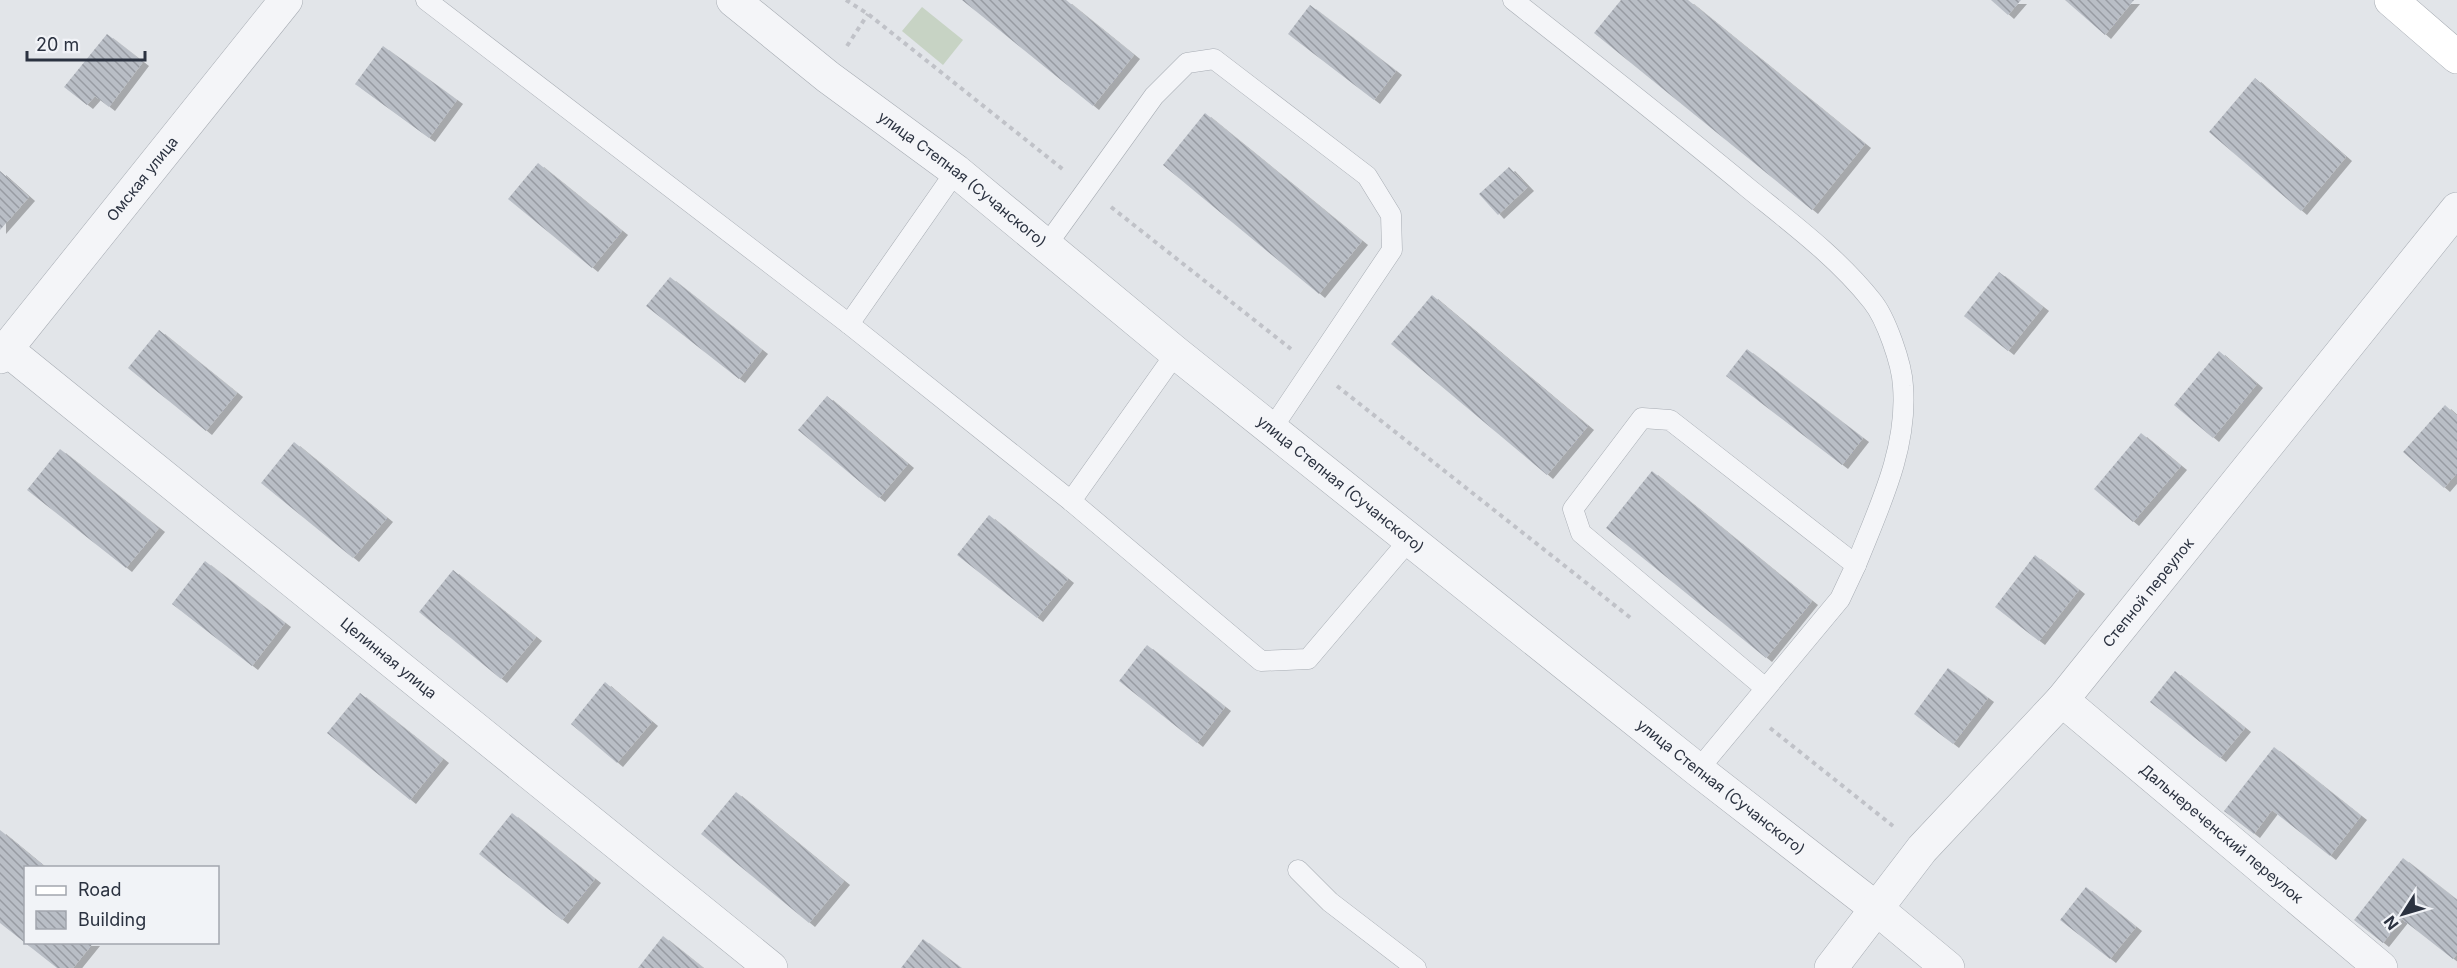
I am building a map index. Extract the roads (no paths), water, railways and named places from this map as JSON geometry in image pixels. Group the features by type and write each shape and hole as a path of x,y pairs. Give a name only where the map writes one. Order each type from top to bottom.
{"main road":[{"path":"2391,0 2457,57"}],"street":[{"name":"Омская улица","path":"3,353 286,0"},
{"name":"улица Степная (Сучанского)","path":"733,0 828,77 956,171 1271,430 1698,770 1877,909 1948,968"},
{"name":"Степной переулок","path":"1831,968 1922,849 2062,700 2457,209"},
{"name":"Целинная улица","path":"3,353 771,968"},
{"name":"Дальнереченский переулок","path":"2062,700 2381,968"}],"lane":[{"path":"426,0 849,324 1071,501 1261,661 1308,659 1410,539"},
{"path":"1513,0 1691,141 1828,254 1874,303 1892,342 1904,384 1902,432 1890,480 1857,564 1840,599 1764,687 1698,770"},
{"path":"1046,246 1154,96 1187,63 1214,59 1367,176 1391,215 1392,250 1271,430"},
{"path":"849,324 956,171"},
{"path":"1071,501 1176,353"},
{"path":"1764,687 1581,533 1573,509 1642,418 1670,420 1857,564"},
{"path":"1298,870 1330,902 1416,968"}]}
